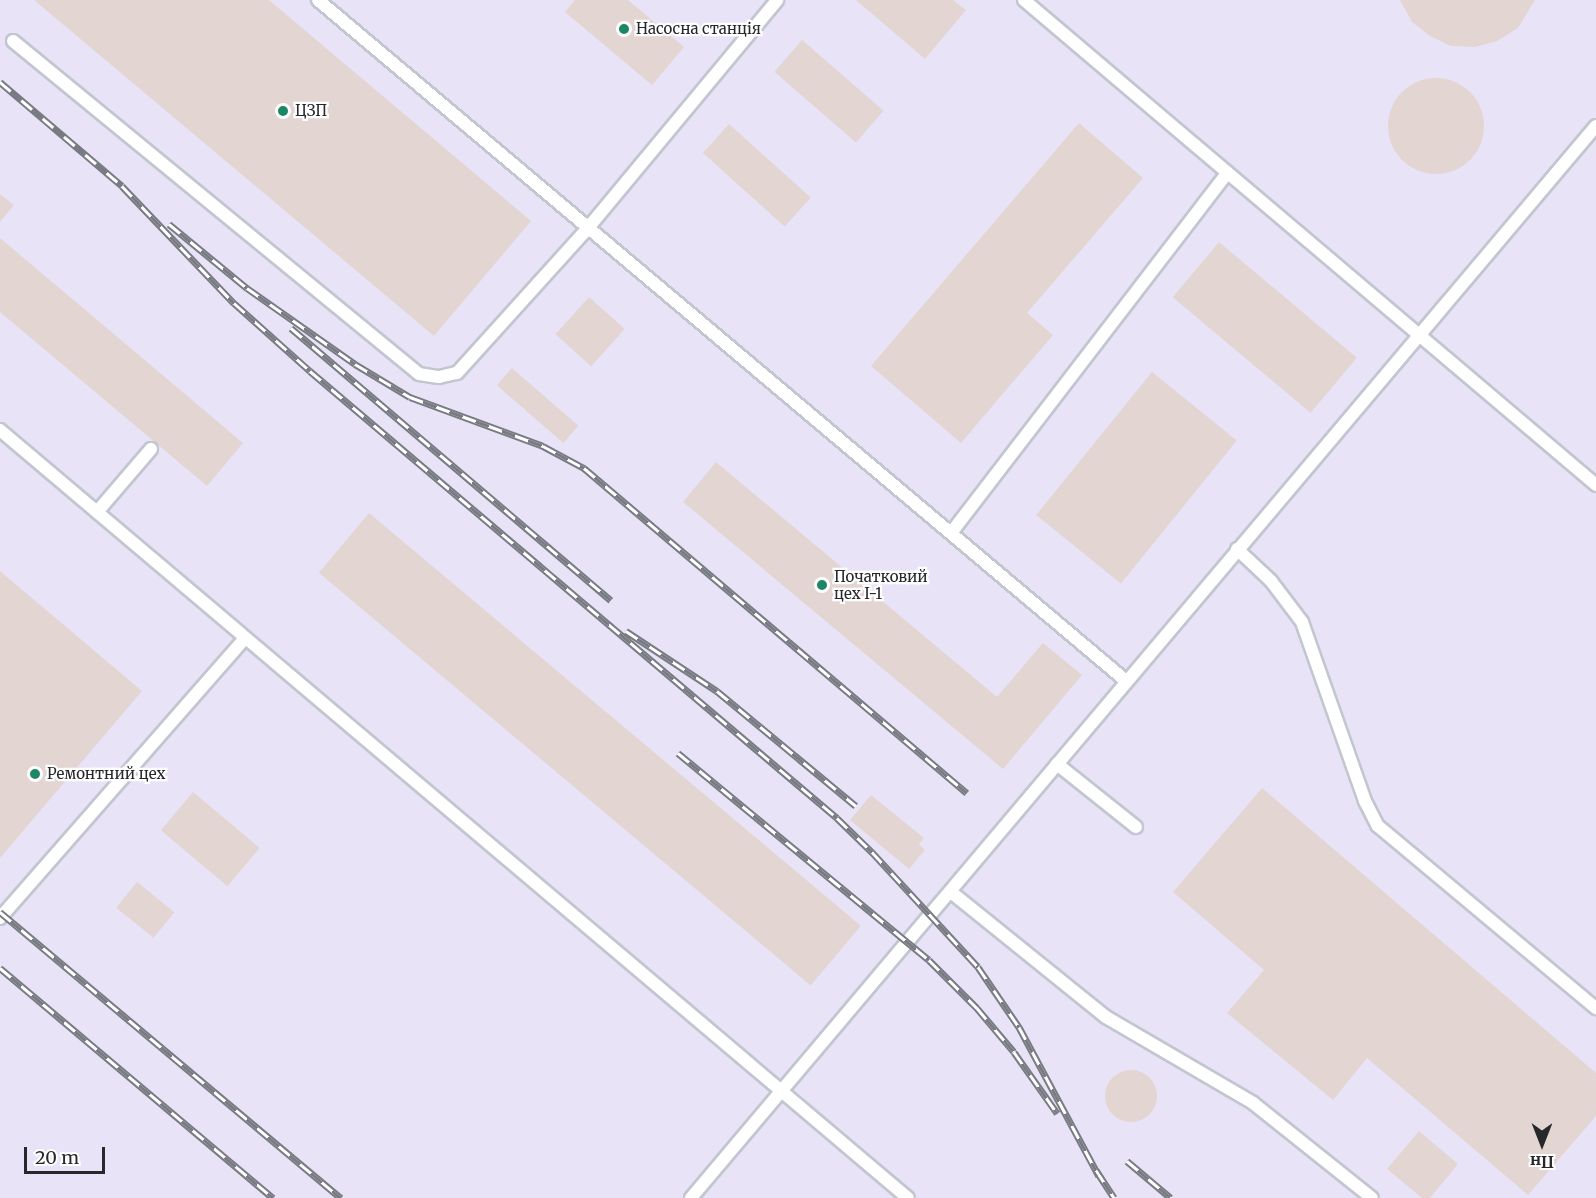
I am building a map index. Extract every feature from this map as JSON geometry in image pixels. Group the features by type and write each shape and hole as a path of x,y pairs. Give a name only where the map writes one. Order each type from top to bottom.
{"lane":[{"path":"318,0 1126,681"},
{"path":"13,41 419,374 457,373 588,228 777,0"},
{"path":"1024,0 1596,485"},
{"path":"691,1198 951,892 1417,335 1596,126"},
{"path":"951,533 1227,173"},
{"path":"0,430 908,1198"},
{"path":"97,512 151,449"},
{"path":"1237,549 1271,581 1302,622 1365,801 1378,826 1596,1008"},
{"path":"0,918 245,638"},
{"path":"1057,764 1137,827"},
{"path":"951,892 1106,1017 1253,1103 1372,1198"}],"shaded area":[{"path":"0,0 1596,0 1596,1198 0,1198"}],"building":[{"name":"ЦЗП","path":"34,0 269,0 531,221 434,336"},
{"name":"Насосна станція","path":"575,0 628,0 684,47 652,85 565,12"},
{"path":"856,0 953,0 966,10 925,59"},
{"path":"1400,0 1535,0 1518,28 1497,41 1475,47 1451,46 1430,36 1412,22"},
{"path":"802,40 884,111 856,143 774,72"},
{"path":"1427,78 1445,78 1463,86 1476,99 1484,117 1481,145 1463,166 1445,174 1427,174 1409,166 1396,153 1388,135 1388,117 1396,99 1409,86"},
{"path":"1079,123 1143,178 1027,313 1053,335 961,443 871,366"},
{"path":"729,124 811,198 785,227 703,153"},
{"path":"0,194 14,205 0,222"},
{"path":"0,238 243,443 207,486 0,312"},
{"path":"1219,242 1357,358 1311,413 1173,297"},
{"path":"589,297 625,329 591,366 556,334"},
{"path":"512,368 578,426 563,443 497,385"},
{"path":"1152,372 1237,441 1121,584 1036,515"},
{"name":"Початковий цех І-1","path":"716,462 997,697 1043,643 1082,675 1003,769 683,502"},
{"path":"369,513 861,926 811,985 319,573"},
{"name":"Ремонтний цех","path":"0,571 142,691 0,858"},
{"path":"1262,788 1596,1073 1596,1116 1528,1195 1367,1058 1333,1100 1227,1013 1264,970 1173,892"},
{"path":"193,792 260,848 228,886 161,830"},
{"path":"871,795 924,838 919,844 925,850 909,869 850,820"},
{"path":"137,882 174,912 154,938 116,908"},
{"path":"1131,1070 1141,1072 1149,1078 1155,1086 1157,1096 1155,1106 1149,1114 1141,1120 1131,1122 1121,1120 1113,1114 1107,1106 1105,1096 1107,1086 1113,1078 1121,1072"},
{"path":"1419,1131 1458,1164 1430,1198 1422,1198 1387,1169"}],"railway":[{"path":"0,82 122,186 234,303 310,371 837,818 872,852 978,967 1019,1027 1099,1176"},
{"path":"169,224 247,288 355,364 410,397 543,446 584,468 967,793"},
{"path":"291,328 611,600"},
{"path":"626,631 717,691 856,806"},
{"path":"678,753 929,960 977,1008 1014,1052 1057,1113"},
{"path":"0,912 341,1198"},
{"path":"0,968 273,1198"},
{"path":"1127,1161 1171,1198"},
{"path":"1096,1170 1114,1198"}],"place":[{"name":"Насосна станція","path":"624,29"},
{"name":"ЦЗП","path":"283,111"},
{"name":"Початковий цех І-1","path":"822,585"},
{"name":"Ремонтний цех","path":"35,774"}]}
